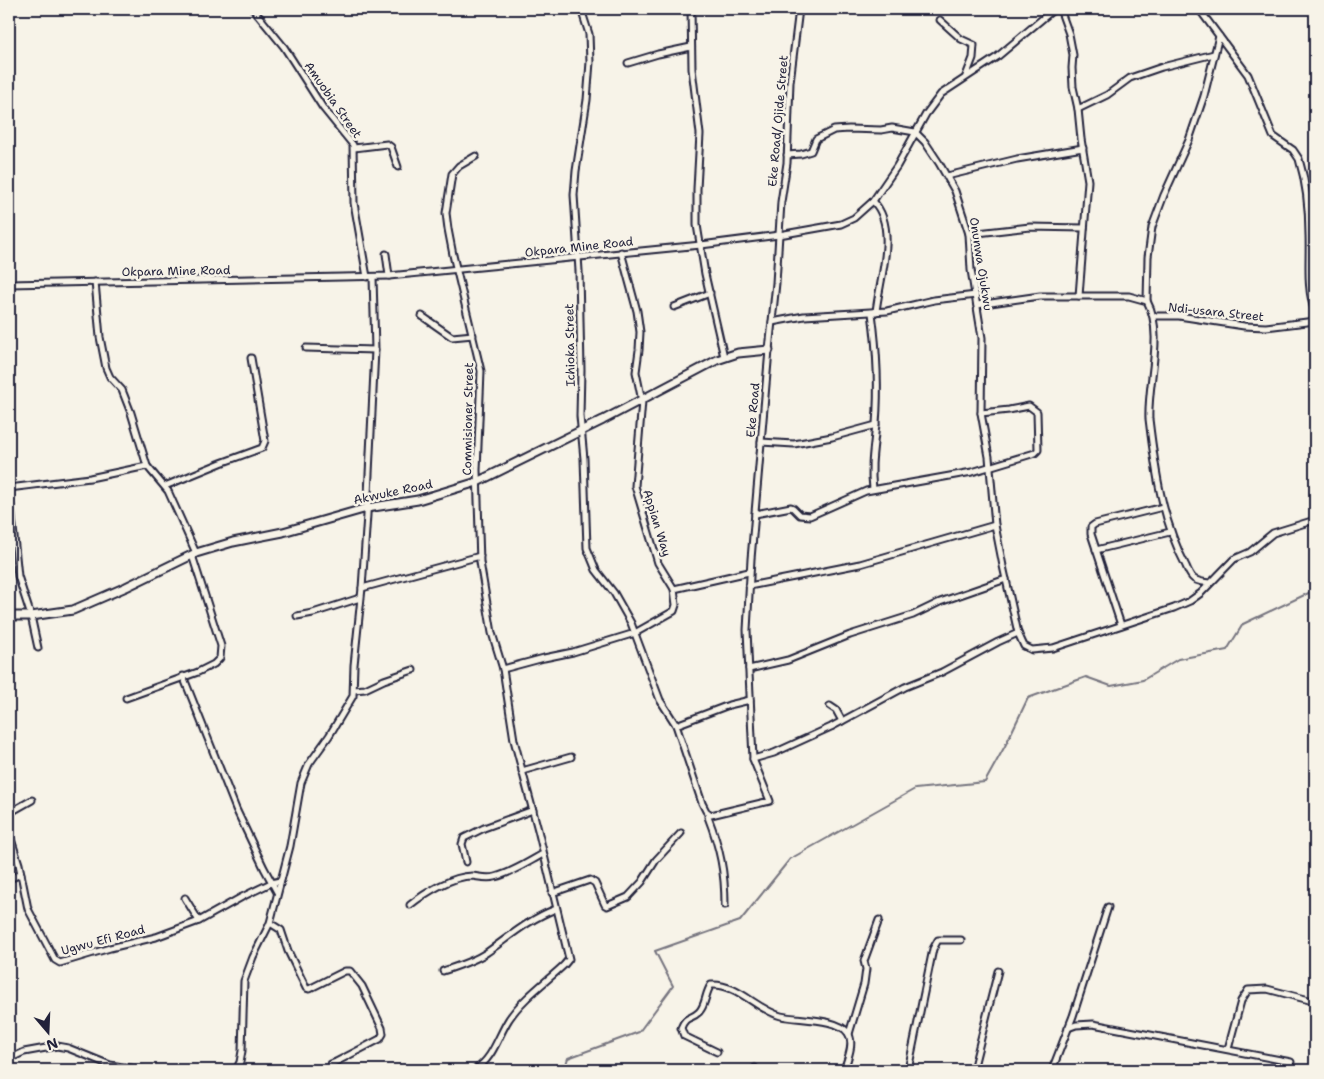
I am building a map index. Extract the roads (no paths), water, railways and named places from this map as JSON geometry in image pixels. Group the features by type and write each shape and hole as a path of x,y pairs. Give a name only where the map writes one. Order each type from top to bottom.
{"main road":[{"name":"Akwuke Road","path":"9,616 31,616 73,610 194,554 233,542 290,530 367,508 411,502 477,482 724,357 738,353 769,350"}],"street":[{"name":"Amuobia Street","path":"253,9 284,47 319,101 352,141 354,148 354,203 367,277"},
{"name":"Ichioka Street","path":"582,9 589,34 590,62 587,100 574,188 578,258 580,431 584,459 588,554 596,570 610,586 623,606 660,700 676,725 717,841 725,879 725,905"},
{"path":"691,9 692,69 700,124 696,189 697,225 702,245 705,274 724,357"},
{"name":"Eke Road/ Ojide Street","path":"779,236 787,155 790,82 799,9"},
{"name":"Okpara Mine Road","path":"9,284 389,276 779,236 846,222 859,214 873,201 901,160 915,132 938,97 966,76 997,57 1054,9"},
{"path":"1060,9 1073,55 1072,74 1088,181 1079,296"},
{"path":"1199,9 1248,75 1273,136 1293,150 1298,159 1309,222 1310,288 1315,312"},
{"path":"940,20 961,40 973,44 973,58 966,76"},
{"path":"977,305 1040,296 1129,296 1147,302 1148,256 1152,226 1189,140 1204,96 1219,36"},
{"path":"628,63 691,47"},
{"path":"1078,109 1107,95 1130,78 1162,66 1214,54"},
{"path":"787,155 811,151 816,139 834,130 881,130 892,128 915,132"},
{"name":"Onunwa Ojukwu","path":"915,132 925,142 948,176 960,202 968,234 982,348 981,413 990,465 996,524 1018,633"},
{"path":"354,148 387,144 392,150 398,167"},
{"path":"948,176 1017,159 1083,148"},
{"name":"Commisioner Street","path":"476,156 459,166 452,174 446,212 457,270 481,371 477,482 480,556 492,633 502,669 511,724 569,959 529,996 509,1019 493,1052 484,1064 476,1070"},
{"path":"872,489 871,458 876,425 878,381 874,312 884,271 885,235 881,211 873,201"},
{"path":"968,234 1030,228 1084,228"},
{"name":"Eke Road","path":"708,814 716,814 768,802 770,799 753,759 747,630 750,572 779,236"},
{"name":"Appian Way","path":"621,252 638,318 640,341 636,372 642,399 635,486 658,563 674,589"},
{"path":"386,254 389,276"},
{"path":"236,1070 240,1062 242,1050 244,981 250,961 270,923 290,846 299,790 304,774 354,696 354,666 362,588 375,350 373,277"},
{"path":"95,282 100,337 106,368 110,377 122,390 131,412 147,466 165,486 194,554 221,646 220,658 214,664 198,672 126,698"},
{"path":"674,307 710,293"},
{"path":"772,322 804,316 874,312 934,300 976,295"},
{"name":"Ndi-usara Street","path":"1147,302 1153,316 1179,316 1244,326 1266,327 1315,322"},
{"path":"422,316 452,337 473,335"},
{"path":"1153,316 1154,357 1148,405 1163,507 1170,532 1180,556 1192,576 1198,581 1209,583"},
{"path":"306,348 375,350"},
{"path":"165,486 265,446 251,358"},
{"path":"755,514 794,508 800,515 810,516 872,489 961,474 1035,453 1038,450 1037,412 1030,406 981,413"},
{"path":"761,442 794,444 832,437 876,425"},
{"path":"38,648 31,616 18,576 9,488 90,478 147,466"},
{"path":"1121,625 1091,534 1092,525 1163,507"},
{"path":"753,759 774,753 842,721 906,687 942,672 1018,633 1024,646 1037,650 1063,645 1190,601 1201,593 1234,559 1250,552 1276,531 1315,520"},
{"path":"749,586 860,564 996,524"},
{"path":"1096,550 1170,532"},
{"path":"362,588 480,556"},
{"path":"502,669 573,652 635,633 674,611 676,605 674,589 750,572"},
{"path":"749,669 788,660 850,635 914,615 946,600 1006,579"},
{"path":"297,616 313,613 360,598"},
{"path":"354,690 370,687 413,670"},
{"path":"183,676 236,809 277,893"},
{"path":"676,725 729,705 750,700"},
{"path":"830,706 836,710 842,721"},
{"path":"522,771 571,757"},
{"path":"9,813 32,800"},
{"path":"466,862 462,844 464,838 484,828 533,810"},
{"path":"552,893 590,880 596,883 605,905 618,902 628,897 642,882 656,860 681,832"},
{"name":"Ugwu Efi Road","path":"9,833 21,874 28,909 55,960 60,963 156,937 199,921"},
{"path":"410,905 432,890 447,883 471,876 486,879 501,876 543,854"},
{"path":"9,879 21,874"},
{"path":"185,898 199,921 271,883 280,881"},
{"path":"1052,1070 1108,907"},
{"path":"443,971 481,956 515,931 545,913 556,909"},
{"path":"844,1070 850,1051 849,1034 864,984 866,968 864,961 879,920"},
{"path":"270,923 281,930 288,951 306,988 309,989 350,970 362,986 382,1028 383,1034 380,1039 332,1064 330,1070"},
{"path":"908,1070 933,949 938,940 961,940"},
{"path":"973,1070 998,970"},
{"path":"717,1052 684,1036 681,1028 684,1020 699,1012 703,1006 708,988 711,985 731,989 780,1016 838,1025 849,1034"},
{"path":"1228,1049 1241,1001 1248,990 1268,989 1313,1001"},
{"path":"1068,1028 1076,1025 1093,1024 1290,1062"},
{"path":"9,1059 24,1052 57,1046 68,1048 110,1065 143,1070"}],"waterway":[{"path":"564,1070 568,1058 639,1032 673,986 655,951 740,921 790,859 915,789 985,782 1028,698 1086,677 1111,686 1143,680 1178,659 1227,650 1243,624 1315,590"}]}
